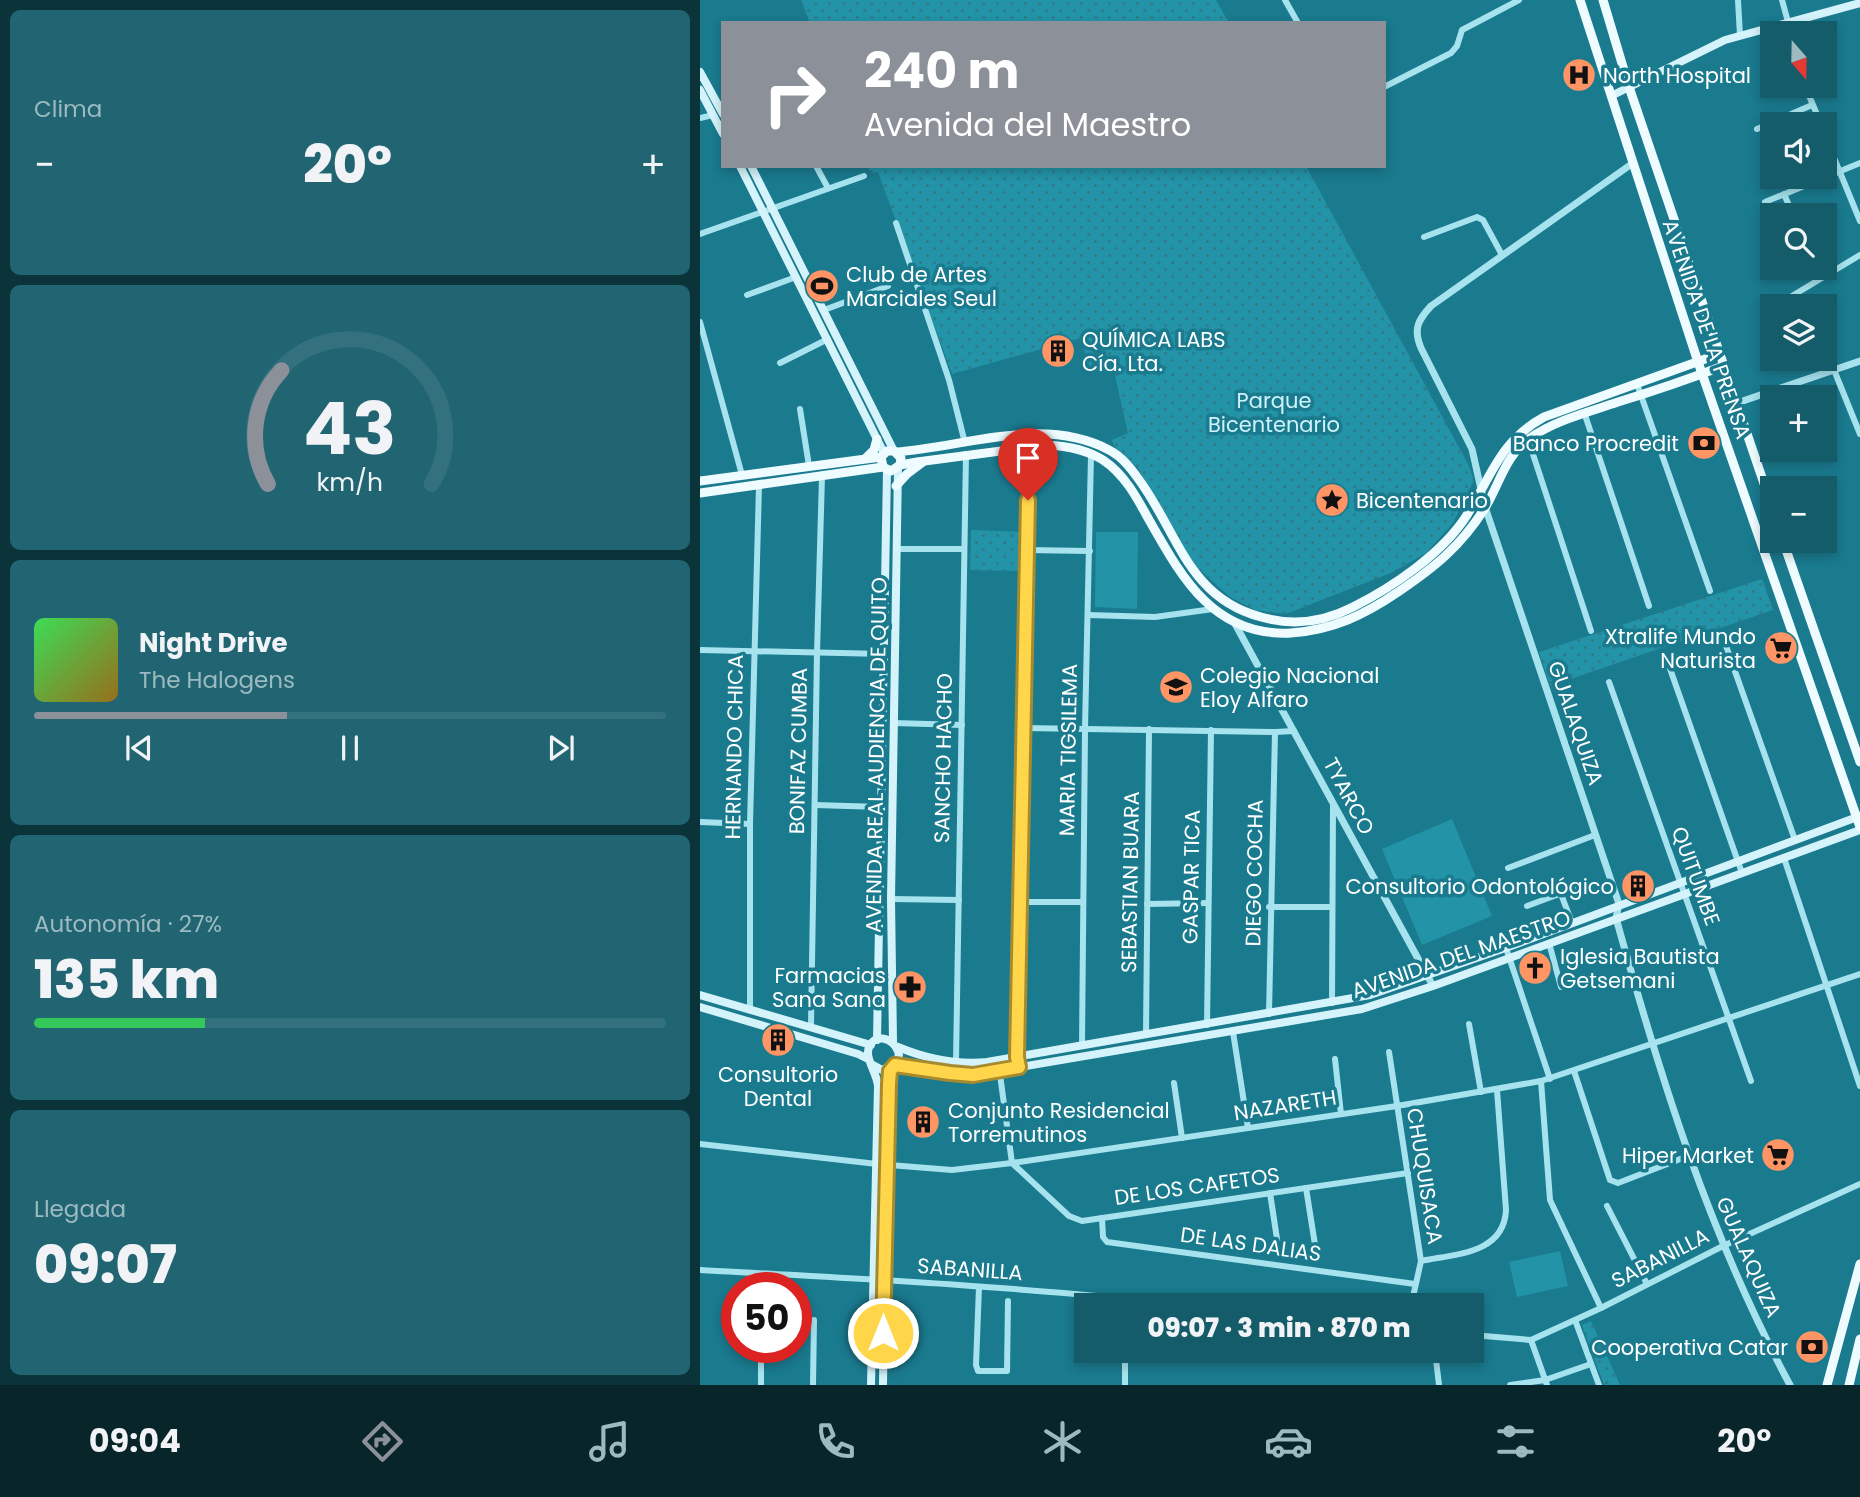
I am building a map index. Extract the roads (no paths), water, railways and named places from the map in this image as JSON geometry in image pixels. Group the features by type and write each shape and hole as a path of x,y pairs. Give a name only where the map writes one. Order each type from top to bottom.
{"main road":[{"name":"AVENIDA DE LA PRENSA","path":"1580,0 1702,374 1858,816 1860,829"},
{"name":"AVENIDA DE LA PRENSA","path":"1603,0 1629,87 1761,476"},
{"path":"1793,21 1860,3"},
{"path":"1611,96 1725,40 1760,30"},
{"path":"700,72 721,110"},
{"path":"700,90 721,130"},
{"name":"AVENIDA REAL AUDIENCIA DE QUITO","path":"741,168 877,439 884,461 885,654 879,940 874,1042"},
{"path":"752,168 895,451 901,458 899,466"},
{"path":"700,481 865,459 899,466 1030,446 1064,446 1103,461 1130,487 1194,591 1213,609 1234,622 1252,628 1285,633 1312,632 1340,625 1375,607 1431,570 1457,547 1485,507 1515,453 1528,439 1582,409 1637,384 1719,354"},
{"path":"700,493 822,476 884,461 895,451 1032,433 1069,435 1112,451 1131,468 1148,492 1175,542 1209,590 1227,604 1251,614 1284,622 1321,619 1353,607 1423,561 1448,539 1467,515 1511,440 1544,417 1641,395 1723,366"},
{"path":"999,438 1000,450"},
{"path":"865,459 873,452 877,439"},
{"path":"896,486 926,460"},
{"name":"AVENIDA REAL AUDIENCIA DE QUITO","path":"895,1045 891,899 896,486 899,466"},
{"path":"777,470 777,482"},
{"path":"1448,539 1457,547"},
{"path":"1165,547 1175,542"},
{"path":"1787,553 1859,756"},
{"name":"AVENIDA DEL MAESTRO","path":"895,1045 935,1060 970,1064 1332,1003 1428,977 1858,816"},
{"name":"AVENIDA DEL MAESTRO","path":"893,1066 961,1074 999,1070 1362,1009 1433,986 1860,829"},
{"path":"879,940 891,940"},
{"path":"1390,989 1394,999"},
{"path":"700,995 874,1042 883,1038 895,1045 899,1055 889,1084 872,1279 871,1385"},
{"path":"718,1012 722,1002"},
{"path":"700,1007 858,1054 882,1070 893,1066"},
{"path":"1287,1011 1288,1023"},
{"path":"1189,1028 1191,1038"},
{"path":"874,1042 871,1062 877,1081 881,1165 883,1385"},
{"path":"1101,1043 1101,1053"},
{"path":"1827,1385 1860,1264"},
{"path":"1849,1385 1860,1339"}],"street":[{"path":"1285,0 1297,21"},
{"path":"1386,86 1451,53 1457,46 1462,30 1519,0"},
{"path":"1738,0 1740,36"},
{"path":"1782,0 1789,21"},
{"path":"1810,98 1816,112"},
{"path":"1757,130 1812,104"},
{"path":"700,118 713,115"},
{"name":"GUALAQUIZA","path":"1619,904 1485,507 1472,449 1420,348 1416,328 1420,318 1431,306 1633,163"},
{"path":"1765,202 1860,163"},
{"path":"1837,165 1860,221"},
{"path":"817,168 828,188"},
{"path":"700,234 864,176"},
{"path":"1784,194 1788,203"},
{"path":"1424,237 1477,217 1483,220 1502,256"},
{"path":"896,223 949,380 965,443"},
{"path":"1795,294 1860,256"},
{"path":"747,295 796,277"},
{"path":"824,310 888,286"},
{"path":"700,322 742,475"},
{"path":"780,363 828,339"},
{"path":"1837,369 1860,361"},
{"path":"1737,404 1831,371"},
{"path":"1834,371 1860,434"},
{"path":"1637,384 1710,591"},
{"path":"800,409 809,466"},
{"path":"1582,409 1649,606"},
{"path":"1528,439 1591,631"},
{"path":"1019,1067 1017,1057 1030,446"},
{"name":"SANCHO HACHO","path":"956,1062 966,454"},
{"name":"MARIA TIGSILEMA","path":"1082,1046 1084,729 1091,455"},
{"name":"BONIFAZ CUMBA","path":"811,1026 822,476"},
{"name":"HERNANDO CHICA","path":"750,1010 750,824 759,485"},
{"path":"897,549 964,549"},
{"path":"1026,550 1090,551"},
{"path":"1088,615 1155,617 1213,609"},
{"name":"TYARCO","path":"1234,622 1433,986"},
{"path":"1721,632 1796,840"},
{"path":"700,650 885,654"},
{"path":"1668,663 1742,873"},
{"name":"QUITUMBE","path":"1609,682 1751,1081"},
{"path":"894,723 962,725"},
{"path":"1023,728 1275,732 1294,730"},
{"name":"SEBASTIAN BUARA","path":"1146,1035 1149,729"},
{"name":"GASPAR TICA","path":"1207,1025 1212,730"},
{"name":"DIEGO COCHA","path":"1269,1014 1269,907 1275,732"},
{"path":"815,805 881,807"},
{"path":"1332,1003 1333,805"},
{"path":"700,822 750,824"},
{"path":"1508,868 1595,835"},
{"path":"1784,858 1860,1086"},
{"path":"1527,906 1586,884"},
{"path":"1561,894 1572,923"},
{"path":"891,899 959,900"},
{"path":"1021,902 1083,902"},
{"path":"1147,904 1208,903"},
{"path":"1615,918 1619,904"},
{"path":"1269,907 1332,907"},
{"name":"GUALAQUIZA","path":"1615,918 1651,1045 1688,1156 1723,1245 1761,1330 1790,1385"},
{"path":"1549,943 1561,987"},
{"path":"1506,948 1550,1079"},
{"name":"NAZARETH","path":"700,1144 881,1165 953,1170 1012,1163 1397,1106 1550,1079 1860,974"},
{"path":"1469,1024 1481,1092"},
{"path":"1233,1032 1248,1128"},
{"name":"CHUQUISACA","path":"1389,1052 1421,1261 1413,1293"},
{"path":"1335,1059 1341,1114"},
{"path":"998,1060 1012,1163"},
{"path":"1574,1071 1610,1180 1614,1182 1688,1156"},
{"path":"1541,1081 1550,1200 1601,1308"},
{"path":"1174,1083 1182,1138"},
{"path":"1421,1261 1485,1246 1496,1238 1504,1227 1506,1210 1497,1090"},
{"name":"DE LOS CAFETOS","path":"1012,1163 1069,1216 1082,1221 1408,1172"},
{"name":"SABANILLA","path":"1484,1336 1531,1340 1601,1308 1723,1245 1860,1184"},
{"path":"1306,1188 1316,1251"},
{"path":"1270,1193 1279,1252"},
{"path":"1607,1206 1647,1284"},
{"name":"DE LAS DALIAS","path":"1102,1218 1103,1237 1107,1242 1415,1284"},
{"name":"SABANILLA","path":"700,1270 872,1279 1074,1297"},
{"path":"979,1287 978,1371 1007,1371 1008,1301"},
{"path":"813,1385 814,1320"},
{"path":"1575,1320 1599,1385"},
{"path":"1531,1340 1546,1382"},
{"path":"761,1363 761,1385"},
{"path":"1125,1363 1125,1385"},
{"path":"1436,1363 1439,1385"},
{"path":"1510,1385 1546,1382 1591,1364"}],"place":[{"name":"North Hospital","path":"1579,75"},
{"name":"Club de Artes Marciales Seul","path":"822,286"},
{"name":"QUÍMICA LABS Cía. Lta.","path":"1058,351"},
{"name":"Banco Procredit","path":"1704,443"},
{"name":"Bicentenario","path":"1332,500"},
{"name":"Xtralife Mundo Naturista","path":"1781,648"},
{"name":"Colegio Nacional Eloy Alfaro","path":"1176,687"},
{"name":"Consultorio Odontológico","path":"1638,886"},
{"name":"Iglesia Bautista Getsemani","path":"1535,968"},
{"name":"Farmacias Sana Sana","path":"910,987"},
{"name":"Consultorio Dental","path":"778,1040"},
{"name":"Conjunto Residencial Torremutinos","path":"923,1122"},
{"name":"Hiper Market","path":"1778,1155"},
{"name":"Cooperativa Catar","path":"1812,1347"}],"park label":[{"name":"Parque Bicentenario","path":"1274,412"}]}
